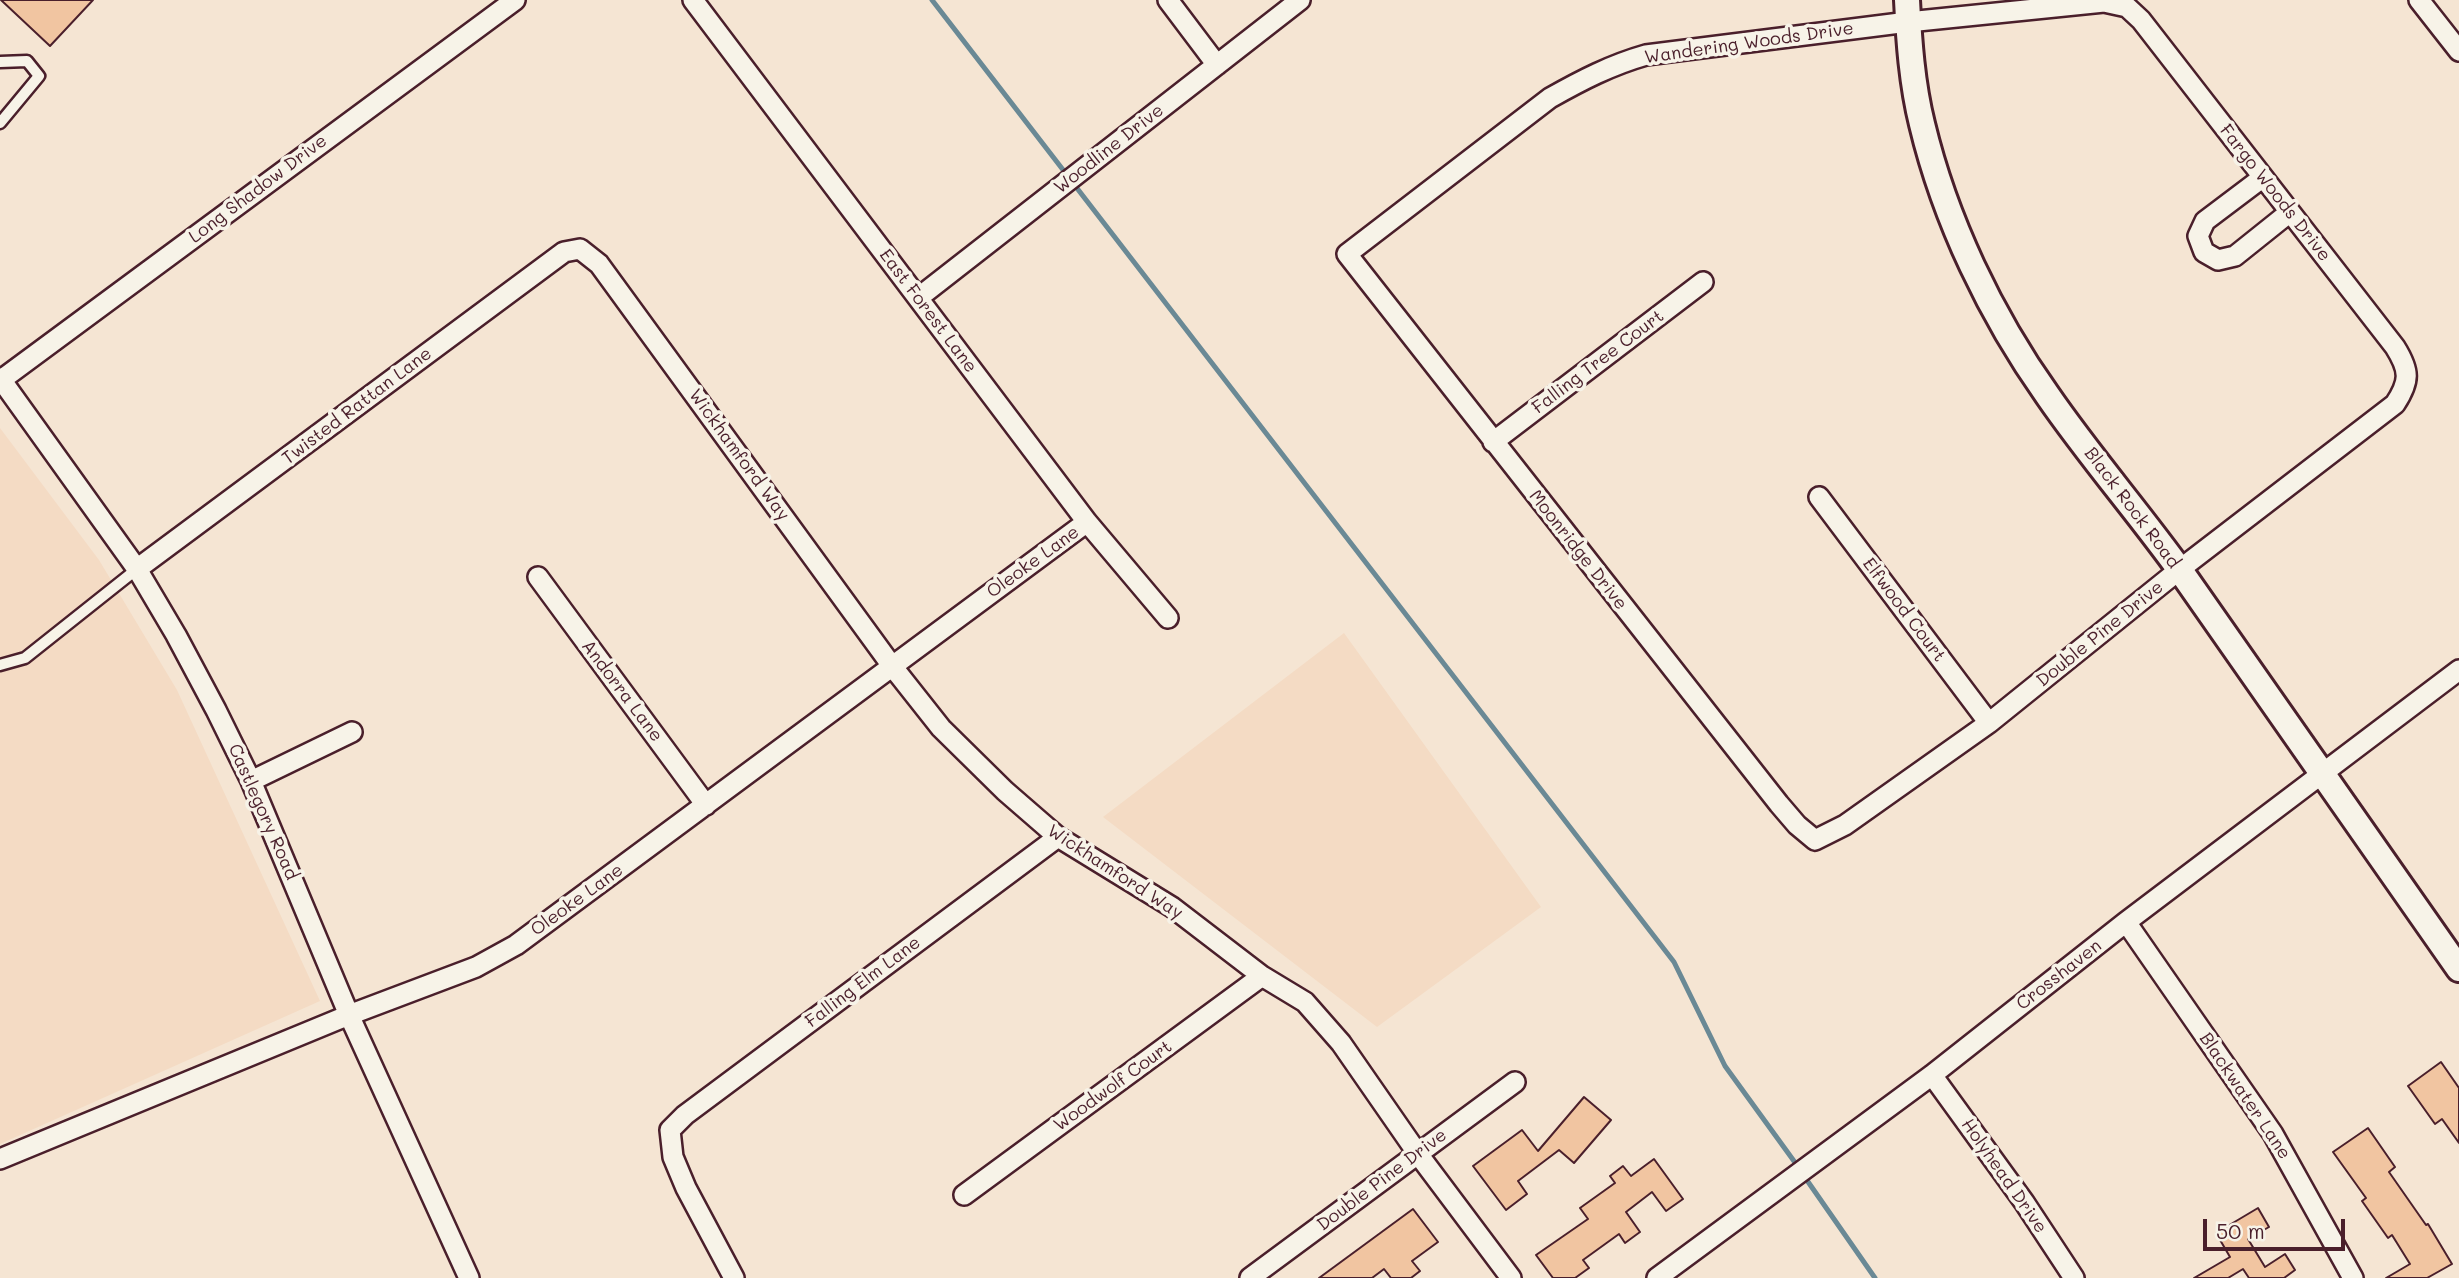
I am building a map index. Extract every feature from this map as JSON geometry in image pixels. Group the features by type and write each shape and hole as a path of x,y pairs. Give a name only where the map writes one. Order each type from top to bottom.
{"street":[{"name":"Long Shadow Drive","path":"0,379 515,0"},
{"name":"East Forest Lane","path":"693,0 1087,522 1167,618"},
{"path":"1168,0 1217,65"},
{"name":"Woodline Drive","path":"918,298 1300,0"},
{"path":"2419,0 2459,51"},
{"name":"Wandering Woods Drive","path":"1347,254 1550,98 1606,68 1646,55 1907,11 2104,2 2127,7"},
{"name":"Fargo Woods Drive","path":"2127,7 2141,20 2395,347 2407,371 2406,387"},
{"name":"Black Rock Road","path":"1907,11 1916,95 1929,152 1977,276 2010,338 2047,396 2179,570 2459,970"},
{"path":"2262,178 2205,221 2198,236 2204,252 2218,260 2235,256 2290,212"},
{"name":"Twisted Rattan Lane","path":"137,569 564,252 580,249"},
{"name":"Wickhamford Way","path":"580,249 599,264 892,666 942,729 1005,791 1058,837 1172,907 1262,976 1305,1002 1341,1043 1418,1154 1511,1278"},
{"name":"Moonridge Drive","path":"1347,254 1779,804 1797,825 1815,840"},
{"name":"Falling Tree Court","path":"1493,442 1703,282"},
{"name":"Castlegory Road","path":"0,379 137,569 176,635 251,780 349,1015 469,1278"},
{"name":"Double Pine Drive","path":"1815,840 1845,825 1989,723 2179,570 2395,404 2406,387"},
{"name":"Elfwood Court","path":"1819,497 1989,723"},
{"name":"Oleoke Lane","path":"0,1159 349,1015 476,967 516,945 1087,522"},
{"name":"Andorra Lane","path":"538,577 706,805"},
{"name":"Crosshaven","path":"1657,1278 1932,1075 2126,922 2459,670"},
{"path":"251,780 352,732"},
{"name":"Falling Elm Lane","path":"734,1278 686,1188 673,1157 670,1130 685,1115 1058,837"},
{"name":"Blackwater Lane","path":"2126,922 2273,1134 2353,1278"},
{"name":"Woodwolf Court","path":"964,1195 1262,976"},
{"name":"Holyhead Drive","path":"1932,1075 2024,1202 2074,1278"},
{"name":"Double Pine Drive","path":"1250,1278 1515,1082"}],"lane":[{"path":"0,62 27,61 38,76 0,123"},
{"path":"0,665 25,658 137,569"}],"shaded area":[{"path":"0,428 99,560 177,690 320,1001 0,1144"},
{"path":"1344,633 1541,907 1377,1027 1103,817"}],"building":[{"path":"1,0 93,0 50,46"},
{"path":"2441,1062 2459,1088 2459,1143 2442,1119 2435,1124 2408,1086"},
{"path":"1584,1097 1611,1120 1574,1163 1559,1150 1518,1181 1527,1194 1506,1210 1473,1166 1522,1130 1538,1151"},
{"path":"2368,1128 2395,1167 2389,1172 2426,1225 2428,1224 2452,1264 2427,1278 2386,1278 2410,1264 2392,1235 2388,1238 2362,1201 2366,1198 2333,1152"},
{"path":"1654,1159 1683,1199 1666,1211 1652,1192 1626,1212 1640,1232 1625,1243 1619,1234 1583,1260 1589,1268 1575,1278 1553,1278 1536,1255 1588,1219 1580,1208 1615,1183 1610,1176 1623,1166 1631,1176"},
{"path":"2258,1208 2269,1227 2248,1239 2265,1267 2285,1254 2295,1270 2284,1278 2249,1278 2243,1269 2228,1278 2194,1278 2230,1257 2216,1233"},
{"path":"1413,1209 1438,1242 1412,1261 1420,1271 1411,1278 1391,1278 1384,1269 1372,1278 1319,1278"}],"waterway":[{"path":"932,0 1067,175"},
{"path":"1073,183 1674,962 1725,1066 1799,1168"},
{"path":"1804,1176 1875,1278"}]}
